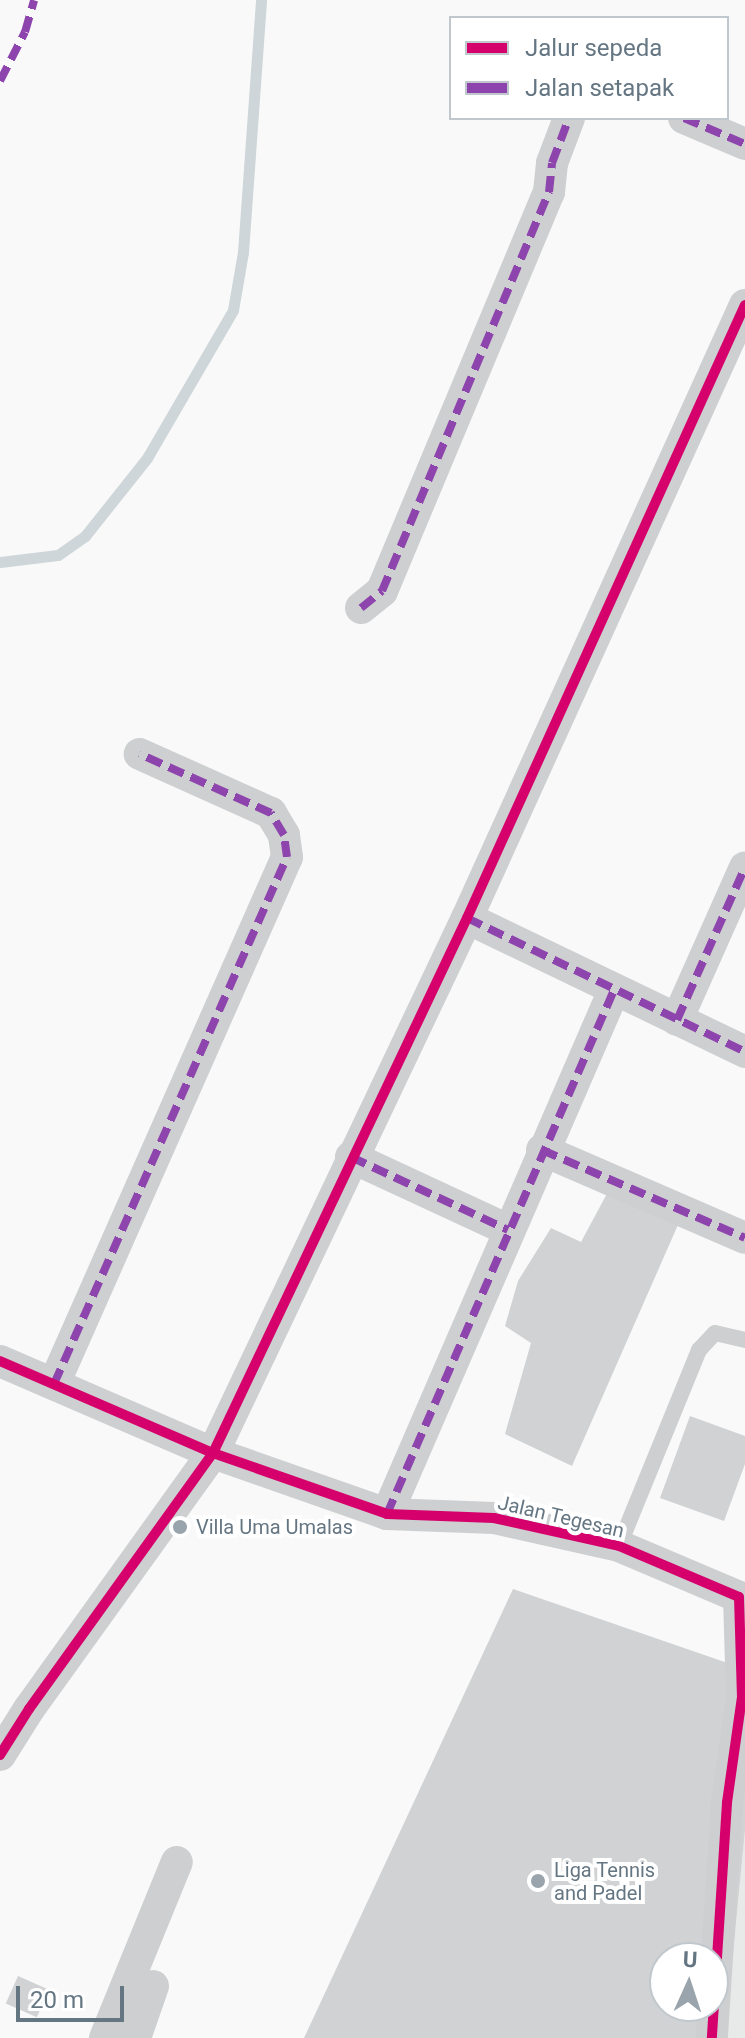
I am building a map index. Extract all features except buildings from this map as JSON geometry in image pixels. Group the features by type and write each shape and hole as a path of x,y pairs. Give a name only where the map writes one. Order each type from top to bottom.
{"street":[{"path":"361,608 382,591 549,192 552,163 568,120"},
{"path":"689,120 745,144"},
{"path":"0,1755 29,1709 213,1453 467,918 745,305"},
{"path":"54,1384 287,857 284,835 271,813 140,754"},
{"path":"677,1020 745,867"},
{"path":"467,918 745,1052"},
{"path":"387,1514 542,1150 614,990"},
{"path":"542,1150 745,1238"},
{"path":"351,1157 508,1230"},
{"name":"Jalan Tegesan","path":"0,1361 213,1453 387,1514 494,1518 619,1546 742,1588 742,1697 727,1803 712,2038"},
{"path":"105,2038 177,1862"},
{"path":"135,2038 153,1986"}],"lane":[{"path":"619,1546 699,1350 715,1333 745,1340"}],"shaded area":[{"path":"745,1830 745,2038 725,2038 729,2022"}],"waterway":[{"path":"0,562 58,555 85,536 147,458 233,310 243,252 261,0"}],"marked path":[{"path":"0,81 25,32 34,0"},
{"path":"361,608 382,591 549,192 552,163 568,120"},
{"path":"689,120 745,144"},
{"path":"54,1384 287,857 284,835 271,813 140,754"},
{"path":"677,1020 745,867"},
{"path":"467,918 745,1052"},
{"path":"387,1514 614,990"},
{"path":"542,1150 745,1238"},
{"path":"351,1157 508,1230"}],"cycle path":[{"path":"0,1755 29,1709 213,1453 467,918 745,305"},
{"path":"0,1361 213,1453 387,1514 494,1518 619,1546 739,1597 742,1697 727,1803 712,2038"}],"place":[{"name":"Villa Uma Umalas","path":"180,1527"},
{"name":"Liga Tennis and Padel","path":"538,1881"}]}
